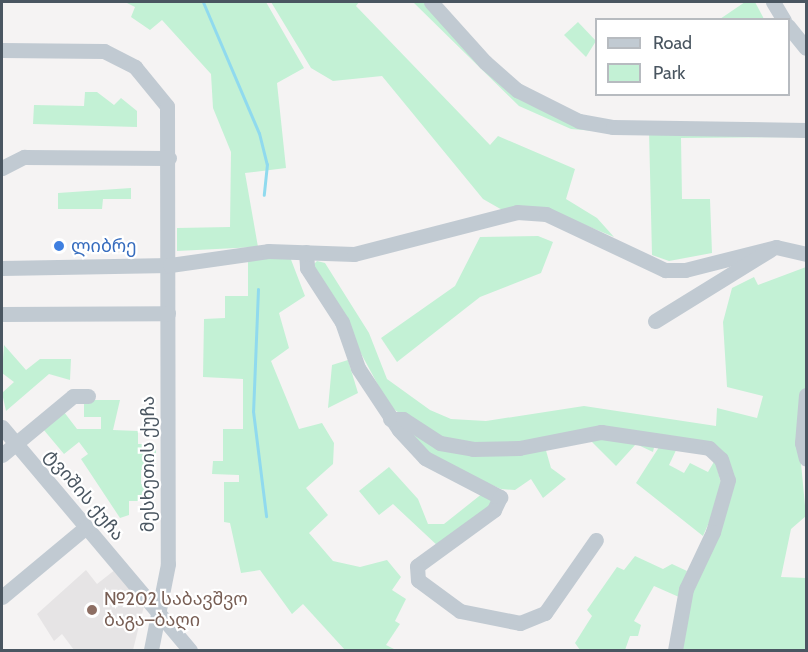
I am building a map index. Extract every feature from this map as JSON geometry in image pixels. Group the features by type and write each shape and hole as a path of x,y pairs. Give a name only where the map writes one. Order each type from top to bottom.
{"street":[{"path":"431,2 517,90 579,121 613,128 807,130"},
{"path":"773,2 783,18"},
{"path":"790,27 807,48"},
{"name":"მესხეთის ქუჩა","path":"2,50 104,51 120,57 150,81 167,106 170,266 168,564 160,615 151,651"},
{"path":"2,168 24,157 169,158"},
{"path":"2,268 170,266 230,254 306,252 354,254 517,212 546,214 665,270 685,270 776,247 807,254"},
{"path":"655,321 776,247"},
{"path":"306,252 307,268 342,322 358,368 390,419 425,458 500,497 494,510 414,571 444,602 484,619 535,619 596,540"},
{"path":"2,314 168,313"},
{"path":"807,395 802,443 807,459"},
{"path":"2,455 73,396 88,396"},
{"path":"390,419 403,419 440,443 473,449 519,448 601,432 709,448 721,459 728,480 713,532 686,589 675,651"},
{"name":"ტვიშის ქუჩა","path":"2,427 160,615"},
{"path":"2,597 86,527"},
{"path":"160,615 190,651"}],"shaded area":[{"name":"№202 საბავშვო ბაგა–ბაღი","path":"116,569 144,606 133,650 74,650 62,634 54,641 37,614 86,570 97,584"}],"green space":[{"path":"125,2 266,2 304,68 277,83 286,168 245,173 258,247 177,251 177,228 230,227 231,152 213,108 211,74 162,20 150,30 131,17 135,7"},
{"path":"271,2 359,2 356,6 490,145 498,136 575,169 566,199 597,218 614,237 551,211 504,211 483,199 382,76 333,81 311,68"},
{"path":"413,2 424,2 506,84 630,134 571,129 519,106"},
{"path":"745,2 755,2 763,18 721,18"},
{"path":"578,22 595,43 586,57 564,35"},
{"path":"85,92 97,92 114,105 121,98 137,111 137,127 33,124 34,105 84,106"},
{"path":"649,131 806,137 681,138 682,199 710,199 712,253 669,261 652,255"},
{"path":"131,188 131,199 103,199 102,209 58,209 58,193"},
{"path":"538,236 553,242 541,273 480,297 397,362 381,338 455,286 480,237"},
{"path":"290,257 305,296 279,313 289,348 271,361 299,429 322,423 334,443 333,464 306,488 328,515 309,533 333,561 360,567 387,560 401,577 392,590 406,599 395,621 400,624 386,645 396,650 345,650 303,604 292,614 260,570 241,573 230,523 224,522 224,482 239,482 239,475 212,474 213,461 223,461 223,429 243,429 243,379 203,377 204,319 225,318 225,296 248,296 248,259"},
{"path":"317,261 325,263 369,333 387,379 430,410 451,419 486,421 584,406 716,426 717,408 757,418 763,396 727,387 723,322 732,288 754,277 758,285 806,267 806,388 799,442 806,516 791,529 781,577 806,578 806,650 678,650 679,626 716,532 723,457 612,429 508,446 442,440 390,407 313,265"},
{"path":"4,345 26,370 40,359 71,359 70,380 49,374 6,411 2,393 14,382 2,373"},
{"path":"348,360 358,393 328,408 332,365"},
{"path":"84,400 120,400 113,430 138,431 138,444 156,444 156,470 141,470 141,484 151,485 150,501 129,501 129,515 120,518 81,459 88,454 79,442 64,454 43,429 64,412 77,429 101,429 101,417 84,417"},
{"path":"397,420 438,446 545,447 551,468 566,479 543,498 531,479 515,490 501,489 434,460"},
{"path":"588,438 655,443 653,452 636,444 616,466"},
{"path":"661,444 679,444 669,465 684,473 690,463 708,472 715,460 723,491 703,536 636,483"},
{"path":"389,467 418,499 428,524 444,524 483,493 495,502 439,547 393,504 379,515 359,491"},
{"path":"635,556 663,569 672,564 687,571 679,597 654,586 634,621 641,625 638,636 630,636 625,650 580,650 575,643 592,616 587,610 617,567 624,570"}],"waterway":[{"path":"203,2 259,133 267,164 264,195"},
{"path":"258,289 253,411 266,516"}],"place":[{"name":"ლიბრე","path":"59,246"},
{"name":"№202 საბავშვო ბაგა–ბაღი","path":"92,610"}]}
